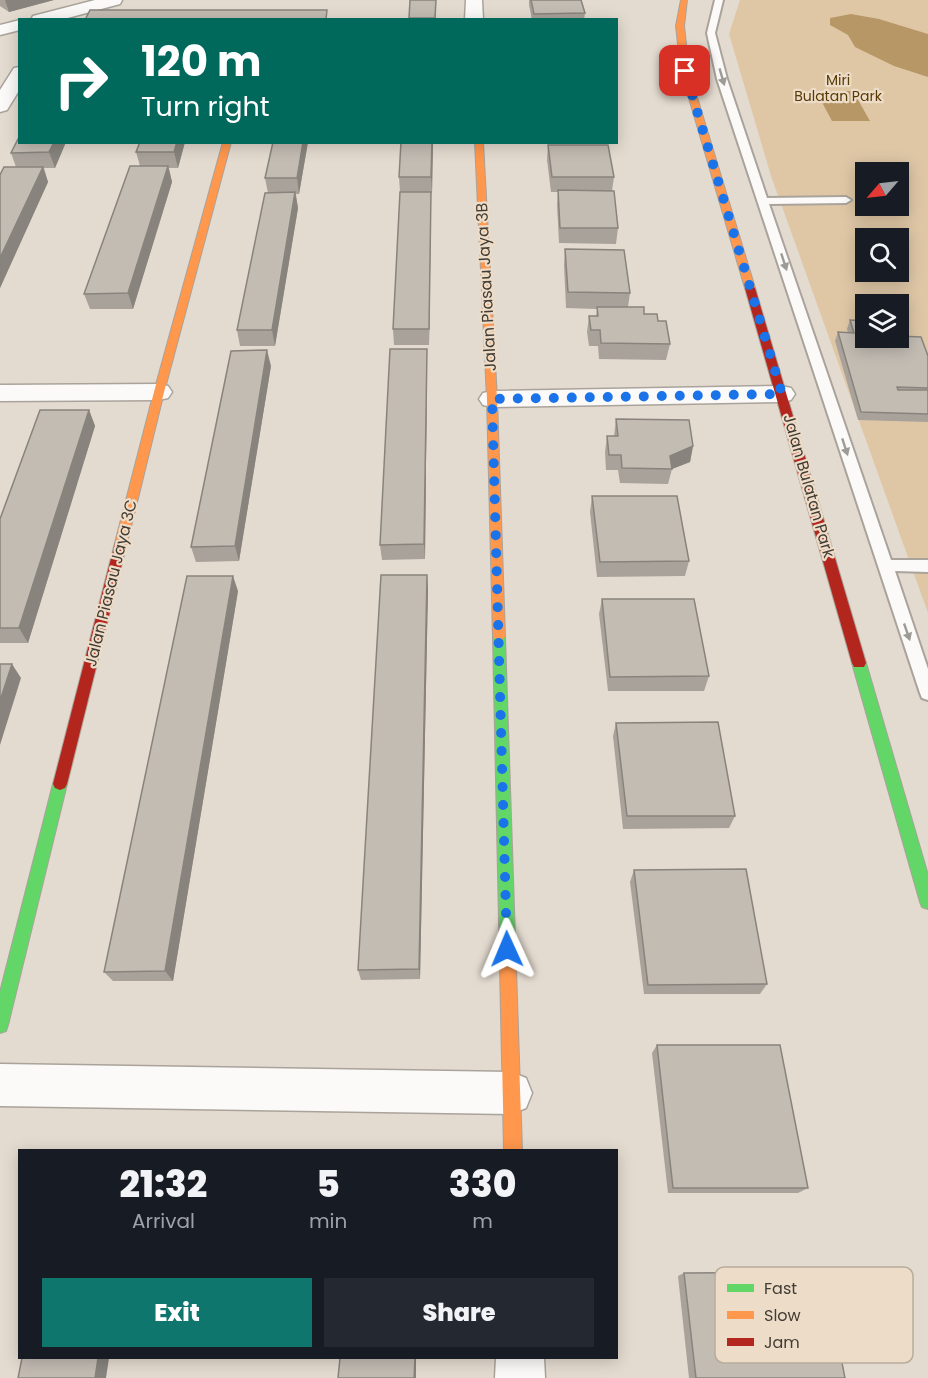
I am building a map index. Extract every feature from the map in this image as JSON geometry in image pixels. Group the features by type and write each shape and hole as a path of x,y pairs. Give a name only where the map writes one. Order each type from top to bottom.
{"street":[{"path":"46,18 114,0"},
{"path":"474,0 474,18"},
{"name":"Jalan Bulatan Park","path":"684,0 680,27 685,71 782,394 928,902"},
{"path":"0,30 18,26"},
{"path":"0,106 18,75"},
{"name":"Jalan Piasau Jaya 3C","path":"0,1025 159,392 226,144"},
{"name":"Jalan Piasau Jaya 3B","path":"479,144 492,399 513,1149"},
{"path":"0,393 159,392"},
{"path":"492,399 782,394"},
{"path":"0,1085 511,1093"},
{"path":"519,1359 520,1378"}],"lane":[{"path":"719,0 711,33 722,79 928,693"},
{"path":"764,201 846,200"},
{"path":"885,565 928,566"}],"green space":[{"name":"Miri Bulatan Park","path":"740,0 928,0 928,613 771,176 729,34"}],"shaded area":[{"path":"851,14 879,19 928,34 928,77 894,66 855,47 848,35 830,25 830,18"},
{"path":"816,91 853,91 870,121 832,121"}],"building":[{"path":"410,0 436,0 435,18 409,18"},
{"path":"531,0 581,0 585,13 534,14"},
{"path":"90,10 327,10 326,18 86,18"},
{"path":"18,139 18,144 53,144 49,152 11,153"},
{"path":"139,144 176,144 174,152 136,152"},
{"path":"273,144 303,144 297,178 265,178"},
{"path":"401,144 432,144 431,177 399,177"},
{"path":"548,145 608,145 614,177 552,177"},
{"path":"130,166 168,166 128,293 84,294"},
{"path":"4,167 43,167 0,258 0,175"},
{"path":"558,190 614,191 618,228 560,228"},
{"path":"295,192 272,330 237,330 265,193"},
{"path":"400,192 431,192 429,329 393,329"},
{"path":"565,249 624,250 630,293 568,292"},
{"path":"597,307 644,307 644,314 657,314 658,321 666,321 670,344 601,343 600,330 591,330 589,316 598,316"},
{"path":"850,320 855,320 855,348 909,348 909,336 921,337 928,356 928,388 897,387 898,390 928,390 928,414 861,412 838,332 854,333"},
{"path":"390,349 427,349 424,544 380,545"},
{"path":"267,350 235,546 191,547 231,351"},
{"path":"40,410 89,410 19,628 0,628 0,519"},
{"path":"616,419 689,420 693,446 670,456 672,469 622,468 621,455 609,455 607,436 618,436"},
{"path":"592,496 677,496 689,561 600,562"},
{"path":"381,575 427,575 419,969 358,970"},
{"path":"187,576 233,576 165,971 104,972"},
{"path":"602,599 694,599 709,676 610,677"},
{"path":"0,664 12,664 0,701"},
{"path":"718,722 735,816 627,816 616,723"},
{"path":"746,869 767,984 648,985 634,870"},
{"path":"657,1045 780,1045 808,1188 673,1188"},
{"path":"684,1273 715,1273 715,1363 842,1363 845,1378 696,1378"},
{"path":"22,1359 98,1359 95,1378 18,1378"},
{"path":"340,1359 415,1359 414,1378 338,1378"}],"traffic: fast":[{"path":"499,637 508,968"},
{"path":"859,663 928,902"},
{"path":"0,1025 60,784"}],"traffic: slow":[{"path":"684,0 680,26 685,71 750,288"},
{"path":"121,543 159,392 226,144"},
{"path":"479,144 492,399 499,637"},
{"path":"508,968 513,1149"}],"traffic: jam":[{"path":"750,288 859,663"},
{"path":"60,784 121,543"}],"route":[{"path":"507,949 492,399 782,394 685,71"}]}
